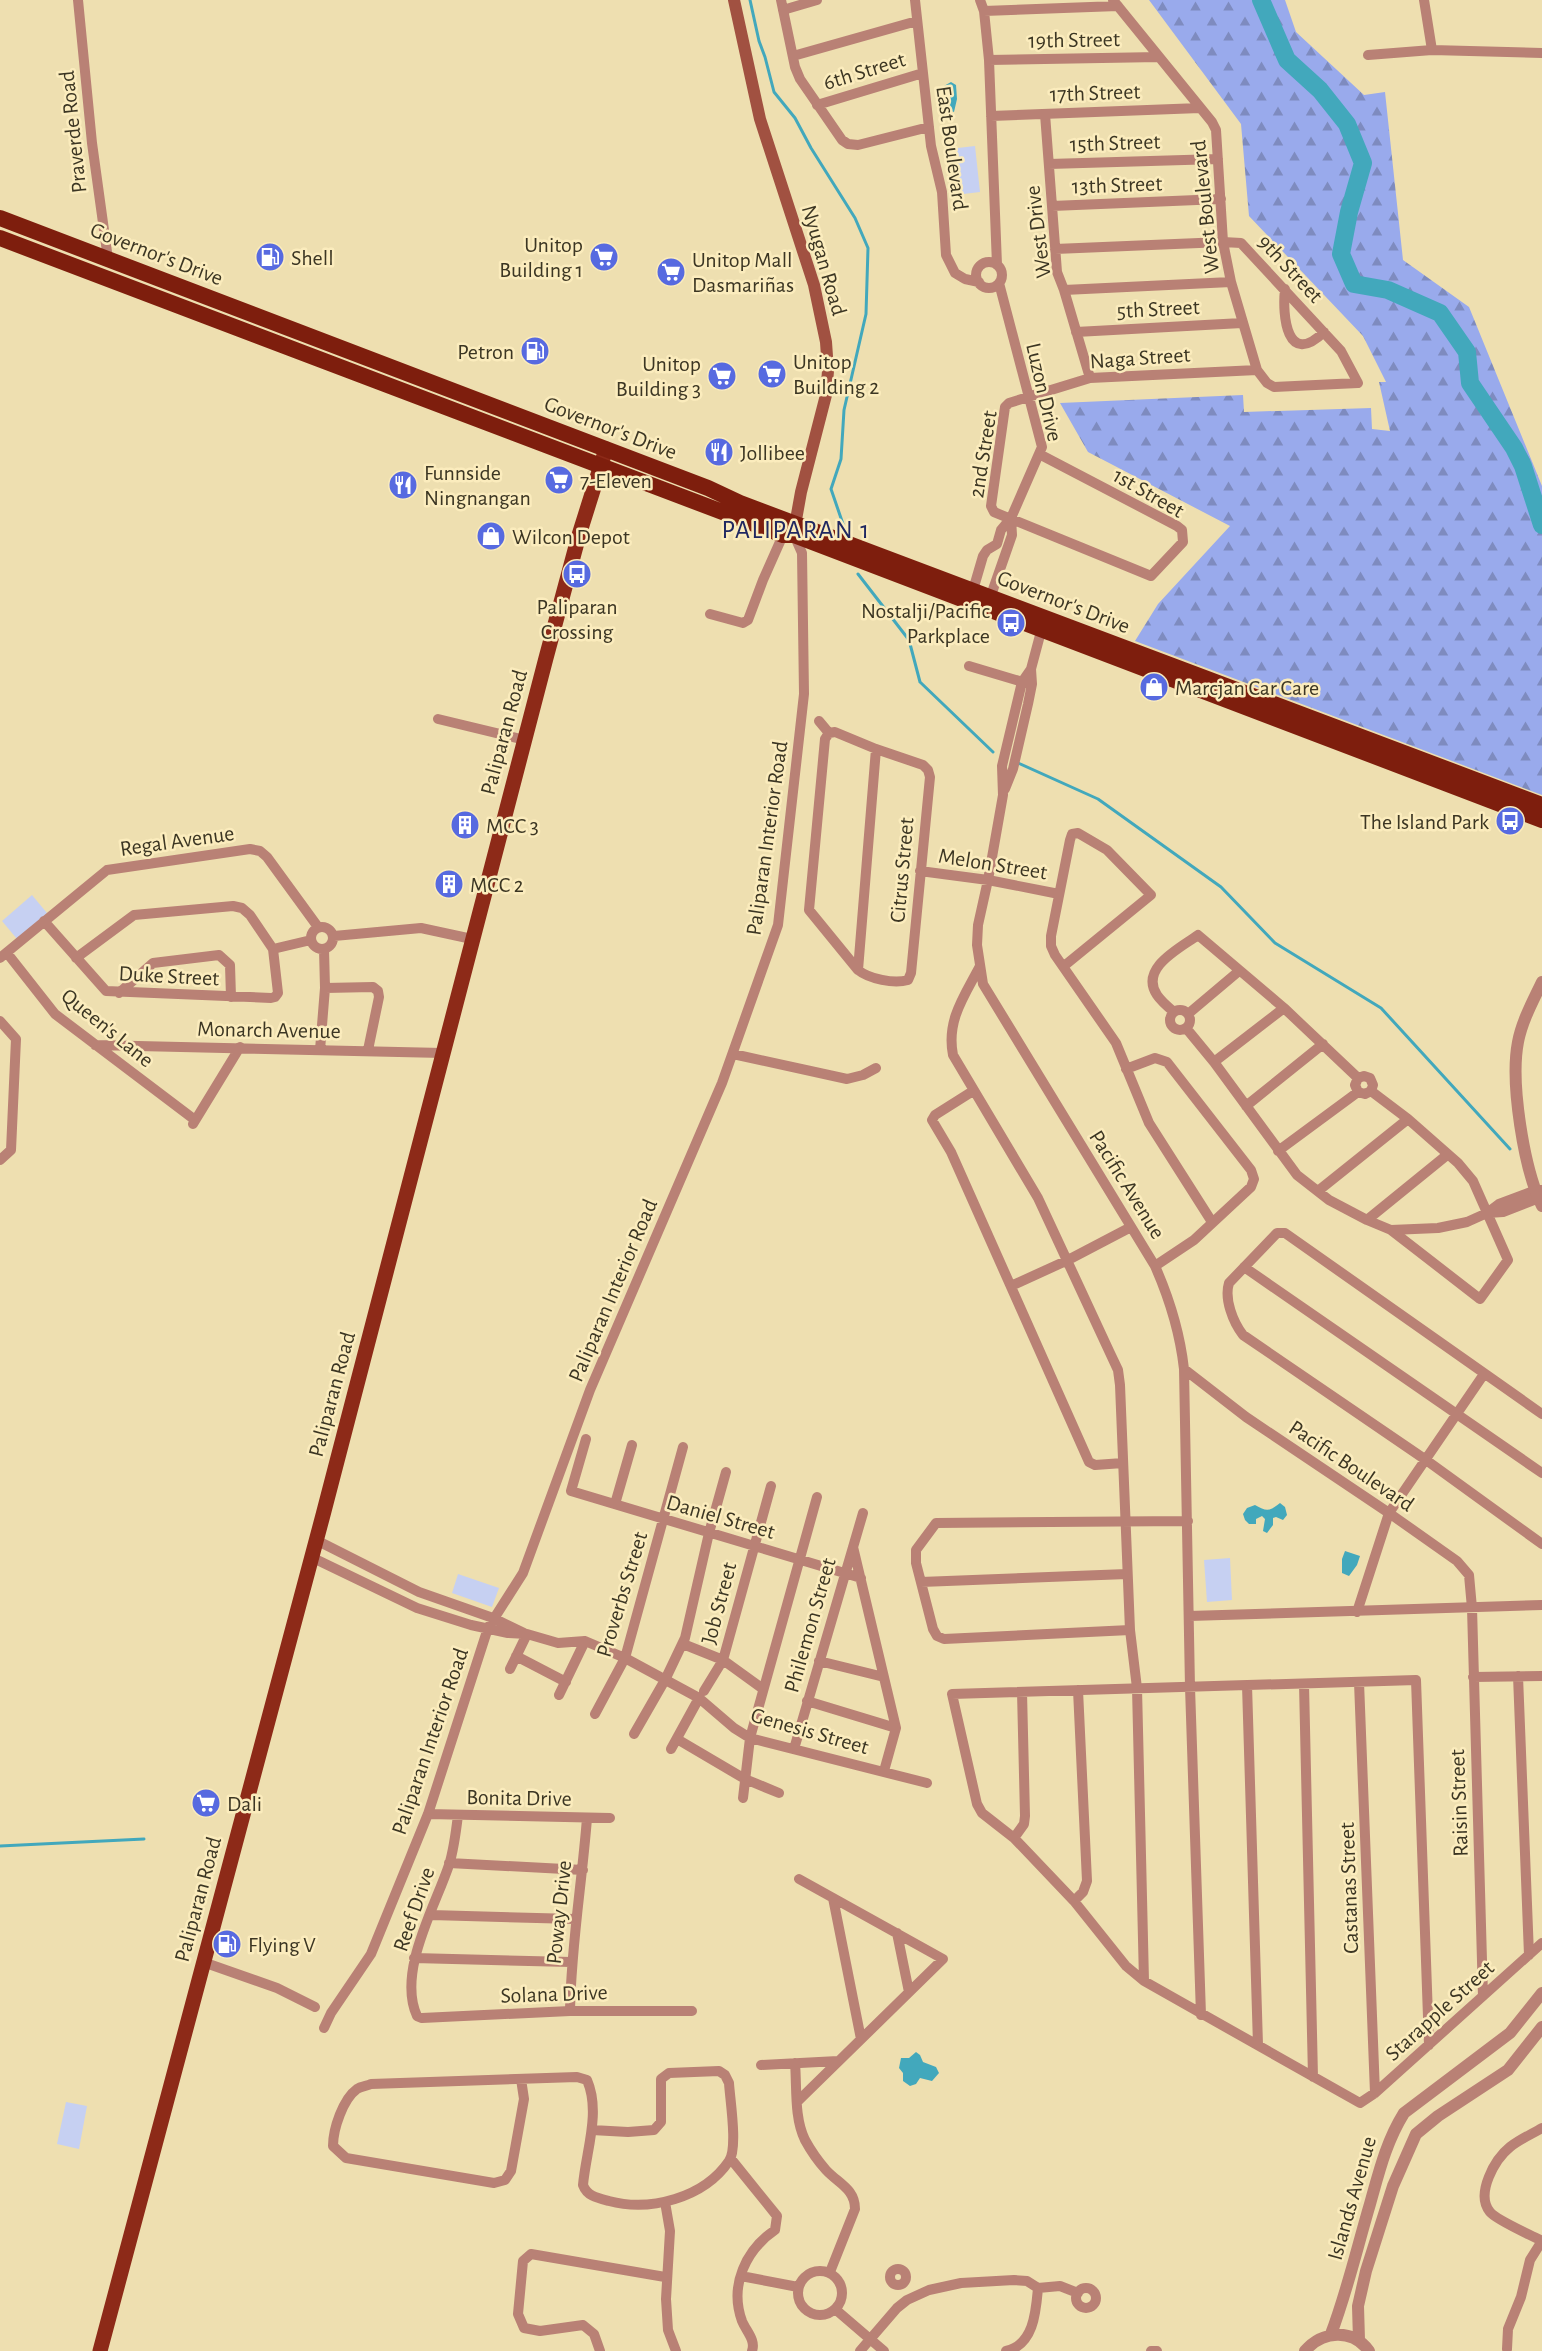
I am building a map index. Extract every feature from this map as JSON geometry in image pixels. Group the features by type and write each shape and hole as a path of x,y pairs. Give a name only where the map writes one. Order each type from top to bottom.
{"highway":[{"name":"Governor's Drive","path":"0,218 606,449 791,531"},
{"name":"Governor's Drive","path":"0,238 600,465 971,596 1542,806"},
{"name":"Governor's Drive","path":"1043,623 1537,819"}],"main road":[{"name":"Nyugan Road","path":"734,0 760,119 814,285 826,342 828,371 826,395 791,531"},
{"name":"Paliparan Road","path":"100,2351 316,1540 525,740 606,449"}],"street":[{"name":"Praverde Road","path":"78,0 92,143 108,259"},
{"path":"817,0 782,5 800,79 842,140 848,144 858,145 929,127"},
{"name":"East Boulevard","path":"915,0 931,146 942,192 944,246 948,264 955,273 965,279 979,282"},
{"path":"980,0 984,11 989,60 997,265 1002,275 996,285 985,287 979,282 976,274 979,267 990,262 997,265"},
{"path":"1424,0 1431,50"},
{"path":"984,11 1115,3"},
{"name":"West Boulevard","path":"1115,3 1216,130 1223,242 1242,323 1257,370"},
{"path":"793,56 917,21"},
{"path":"1368,55 1431,50 1542,53"},
{"name":"19th Street","path":"989,60 1159,57"},
{"name":"6th Street","path":"817,105 923,73"},
{"name":"17th Street","path":"991,116 1200,108"},
{"name":"West Drive","path":"1045,114 1057,272 1090,378"},
{"name":"15th Street","path":"1049,164 1218,159"},
{"name":"13th Street","path":"1052,206 1221,199"},
{"name":"9th Street","path":"1055,249 1223,242 1245,245 1341,351 1358,383 1274,387 1267,383 1257,370"},
{"path":"1064,290 1232,282"},
{"name":"Luzon Drive","path":"971,596 983,556 987,550 997,544 1001,530 1011,518 1041,455 1042,447 1004,304 996,285"},
{"path":"1284,289 1283,309 1289,336 1294,342 1301,345 1316,341 1324,332"},
{"name":"5th Street","path":"1076,332 1242,323"},
{"name":"Naga Street","path":"1029,397 1090,378 1257,370"},
{"name":"2nd Street","path":"1011,518 994,512 991,506 1003,411 1010,403 1029,397"},
{"name":"1st Street","path":"1011,518 1151,576 1183,542 1182,531 1177,526 1041,455"},
{"path":"988,603 1012,535 1011,518"},
{"path":"710,614 742,623 748,620 762,580 791,531"},
{"name":"Paliparan Interior Road","path":"324,2028 331,2013 371,1954 428,1814 491,1623 523,1573 590,1390 734,1054 778,925 804,694 802,553 791,531"},
{"name":"Pacific Avenue","path":"1043,623 1011,752 1002,766 1003,795 978,925 977,945 983,984 1155,1266 1167,1292 1180,1334 1184,1369 1190,1687 1201,2015"},
{"path":"969,666 1027,683"},
{"path":"438,719 525,740"},
{"path":"819,721 832,732 876,749 858,970"},
{"path":"832,732 825,739 809,910 858,970"},
{"name":"Citrus Street","path":"858,970 865,976 901,982 908,980 911,973 930,777 923,765 876,749"},
{"path":"1064,966 1151,896 1107,850 1078,833 1072,834 1070,840 1051,936 1052,946 1064,966 1116,1043 1149,1123 1212,1222"},
{"name":"Regal Avenue","path":"4,956 107,870 250,849 260,851 267,857 318,927"},
{"name":"Melon Street","path":"920,871 988,880 1059,894"},
{"path":"76,958 134,915 233,906 242,908 250,915 273,950 311,940"},
{"name":"Duke Street","path":"44,921 106,991 118,993 275,997 278,993 273,950"},
{"path":"318,927 326,927 334,936 330,946 324,949 315,946 311,940 312,933 318,927"},
{"path":"334,936 421,928 471,943"},
{"path":"1174,1012 1157,996 1152,975 1157,966 1198,934 1284,1008 1358,1078"},
{"path":"320,1050 325,988 324,949"},
{"path":"118,993 153,963 219,955 230,965 231,997"},
{"name":"Queen's Lane","path":"4,956 55,1014 194,1122 240,1047"},
{"path":"981,966 956,1010 950,1040 952,1055 1033,1189 1118,1371 1127,1521 1130,1630 1137,1688 1144,1981"},
{"path":"1188,1014 1239,971"},
{"path":"1391,1230 1438,1228 1467,1222 1487,1213 1499,1204 1540,1197 1522,1128 1516,1060 1522,1025 1542,982"},
{"path":"325,988 373,987 378,991 379,997 368,1050"},
{"path":"1214,1062 1284,1008"},
{"path":"1182,1010 1188,1014 1190,1022 1186,1028 1179,1030 1172,1026 1170,1019 1174,1012 1182,1010"},
{"path":"0,1021 16,1040 11,1150 0,1160"},
{"path":"1186,1028 1297,1174 1318,1191 1367,1220 1391,1230 1480,1299 1508,1260 1473,1181 1408,1119 1371,1091"},
{"path":"1246,1106 1323,1044"},
{"name":"Monarch Avenue","path":"95,1045 442,1053"},
{"path":"734,1054 847,1078 863,1075 876,1068"},
{"path":"1126,1070 1155,1058 1167,1062 1251,1170 1254,1179 1251,1187 1194,1240 1155,1266"},
{"path":"1364,1076 1370,1078 1373,1085 1371,1091 1365,1094 1358,1092 1355,1085 1358,1078 1364,1076"},
{"path":"974,1091 935,1115 932,1120 951,1152 1089,1462 1095,1465 1123,1463"},
{"path":"1278,1151 1358,1092"},
{"path":"1318,1191 1408,1119"},
{"path":"1367,1220 1447,1155"},
{"path":"1011,1286 1068,1260 1131,1227"},
{"path":"1542,1414 1285,1233 1277,1233 1229,1283 1227,1290 1236,1326 1243,1335 1426,1460 1542,1544"},
{"path":"1244,1267 1456,1416 1542,1473"},
{"name":"Pacific Boulevard","path":"1184,1369 1245,1417 1389,1513 1457,1562 1469,1575 1472,1608"},
{"path":"1357,1612 1389,1513 1484,1374"},
{"name":"Daniel Street","path":"586,1439 571,1491 664,1521 861,1578"},
{"path":"615,1504 632,1445"},
{"name":"Proverbs Street","path":"595,1714 625,1658 683,1447"},
{"path":"634,1734 665,1680 682,1644 726,1472"},
{"name":"Job Street","path":"745,1779 674,1744 723,1660 771,1486"},
{"path":"743,1798 750,1738 817,1497"},
{"name":"Philemon Street","path":"794,1749 863,1513"},
{"path":"1130,1630 944,1639 937,1636 933,1629 916,1563 916,1550 936,1523 1188,1521"},
{"name":"Genesis Street","path":"316,1540 419,1592 491,1623 558,1643 585,1641 625,1658 665,1680 701,1695 734,1728 750,1738 927,1783"},
{"path":"853,1545 896,1728 884,1771"},
{"name":"Genesis Street","path":"311,1557 417,1608 471,1625 491,1623"},
{"path":"372,1587 381,1573"},
{"path":"921,1582 1127,1574"},
{"path":"1189,1616 1542,1605"},
{"name":"Raisin Street","path":"1472,1608 1484,1996"},
{"path":"510,1669 527,1634"},
{"path":"559,1695 585,1641"},
{"path":"682,1644 723,1660 764,1689"},
{"path":"516,1656 566,1682"},
{"path":"819,1661 884,1677"},
{"path":"1518,1676 1529,1954"},
{"path":"1473,1677 1542,1676"},
{"path":"1313,2077 1201,2015 1144,1981 1126,1966 1074,1901 1014,1838 982,1813 977,1804 952,1694 1416,1680 1429,2045"},
{"name":"Castanas Street","path":"1359,1682 1375,2093"},
{"path":"1304,1684 1313,2077"},
{"path":"1246,1685 1258,2045"},
{"path":"1074,1901 1083,1893 1086,1881 1078,1690"},
{"path":"1014,1838 1024,1824 1025,1816 1022,1692"},
{"path":"807,1701 896,1728"},
{"path":"745,1779 779,1793"},
{"name":"Bonita Drive","path":"428,1814 610,1818"},
{"name":"Reef Drive","path":"417,2016 412,1989 414,1958 449,1863 458,1815"},
{"name":"Poway Drive","path":"570,2011 575,1919 588,1818"},
{"path":"449,1863 583,1870"},
{"path":"798,2101 943,1959 799,1880"},
{"path":"833,1898 861,2039"},
{"path":"431,1915 575,1919"},
{"path":"897,1933 909,1992"},
{"name":"Starapple Street","path":"1313,2077 1360,2103 1375,2093 1542,1943"},
{"path":"414,1958 571,1962"},
{"path":"203,1962 278,1988 315,2007"},
{"name":"Islands Avenue","path":"1331,2334 1348,2285 1383,2156 1393,2130 1404,2113 1510,2033 1542,1993"},
{"name":"Solana Drive","path":"417,2016 423,2018 570,2011 692,2011"},
{"name":"Islands Avenue","path":"1359,2340 1358,2306 1366,2271 1393,2186 1416,2134 1438,2116 1508,2070 1542,2027"},
{"path":"761,2065 838,2061"},
{"path":"795,2063 799,2122 804,2138 815,2157 849,2190 855,2199 855,2209 830,2272"},
{"path":"521,2079 524,2099 511,2171 505,2180 494,2183 346,2158 333,2146 340,2114 351,2095 359,2088 371,2084 577,2077 587,2080 591,2091 592,2130 584,2176 585,2192 593,2197 617,2203 642,2205 665,2202 698,2188 717,2174 731,2159 734,2141 729,2083 725,2075 719,2071 669,2073 661,2079 660,2122 654,2130 640,2132 592,2130"},
{"path":"1508,2350 1508,2329 1527,2279 1530,2260 1542,2241 1490,2213 1484,2202 1484,2192 1486,2182 1510,2147 1542,2128"},
{"path":"731,2159 777,2216 776,2230 755,2246 741,2276 738,2305 741,2319 753,2341 752,2351"},
{"path":"665,2202 670,2231 665,2277 668,2330 676,2351"},
{"path":"600,2351 594,2334 583,2325 540,2331 524,2328 518,2314 523,2260 531,2254 665,2277"},
{"path":"817,2270 830,2272 836,2276 842,2289 842,2296 835,2309 822,2315 808,2312 799,2301 798,2287 810,2272 817,2270"},
{"path":"741,2276 798,2287"},
{"path":"860,2351 870,2337 907,2300 929,2290 978,2282 1027,2281 1038,2288 1060,2286 1077,2292"},
{"path":"902,2284 907,2300"},
{"path":"1006,2351 1023,2340 1030,2330 1035,2320 1038,2288"},
{"path":"835,2309 884,2351"},
{"path":"1305,2351 1321,2337 1331,2334 1345,2335 1359,2340 1369,2351"},
{"path":"1151,2351 1157,2351"}],"shaded area":[{"path":"951,82 956,85 957,99 954,112 945,109 950,96 944,86"},
{"path":"975,146 980,192 955,195 949,149"},
{"path":"32,895 47,913 17,939 2,921"},
{"path":"1280,1503 1285,1507 1287,1515 1283,1520 1273,1518 1273,1525 1267,1533 1263,1531 1265,1519 1262,1516 1256,1519 1256,1524 1249,1524 1245,1520 1243,1514 1247,1508 1255,1505 1268,1510"},
{"path":"1345,1551 1360,1556 1349,1576 1342,1573 1342,1559"},
{"path":"1230,1558 1232,1600 1207,1602 1204,1560"},
{"path":"458,1574 499,1588 492,1607 452,1593"},
{"path":"916,2052 923,2062 936,2067 939,2073 932,2081 920,2078 916,2084 910,2086 903,2081 903,2073 899,2068 901,2058 909,2058"},
{"path":"66,2102 87,2106 79,2149 57,2144"}],"green space":[{"path":"1149,0 1285,0 1296,32 1364,95 1385,92 1403,260 1469,307 1542,486 1542,795 1135,641 1158,604 1230,526 1088,452 1060,403 1243,395 1244,412 1371,408 1372,429 1390,431 1379,382 1386,382 1363,336 1249,216 1241,124"}],"waterway":[{"path":"750,0 774,92 795,118 855,218 868,248 866,314 844,410 841,459 831,489 844,527"},
{"path":"1261,0 1287,60 1320,90 1347,124 1363,163 1349,212 1341,254 1354,284 1388,290 1440,313 1467,352 1470,383 1514,448 1523,466 1542,525"},
{"path":"858,574 909,640 920,682 993,752"},
{"path":"1018,763 1098,799 1221,887 1275,943 1381,1008 1510,1149"},
{"path":"0,1846 144,1839"}],"place":[{"name":"Shell","path":"270,257"},
{"name":"Unitop Building 1","path":"604,257"},
{"name":"Unitop Mall Dasmariñas","path":"671,272"},
{"name":"Petron","path":"535,351"},
{"name":"Unitop Building 2","path":"772,374"},
{"name":"Unitop Building 3","path":"722,376"},
{"name":"Jollibee","path":"719,452"},
{"name":"7-Eleven","path":"559,480"},
{"name":"Funnside Ningnangan","path":"403,485"},
{"name":"Wilcon Depot","path":"491,536"},
{"name":"Paliparan Crossing","path":"577,574"},
{"name":"Nostalji/Pacific Parkplace","path":"1011,623"},
{"name":"Marcjan Car Care","path":"1154,687"},
{"name":"The Island Park","path":"1510,821"},
{"name":"MCC 3","path":"465,825"},
{"name":"MCC 2","path":"449,884"},
{"name":"Dali","path":"206,1803"},
{"name":"Flying V","path":"227,1944"}],"district":[{"name":"PALIPARAN 1","path":"796,529"}]}
